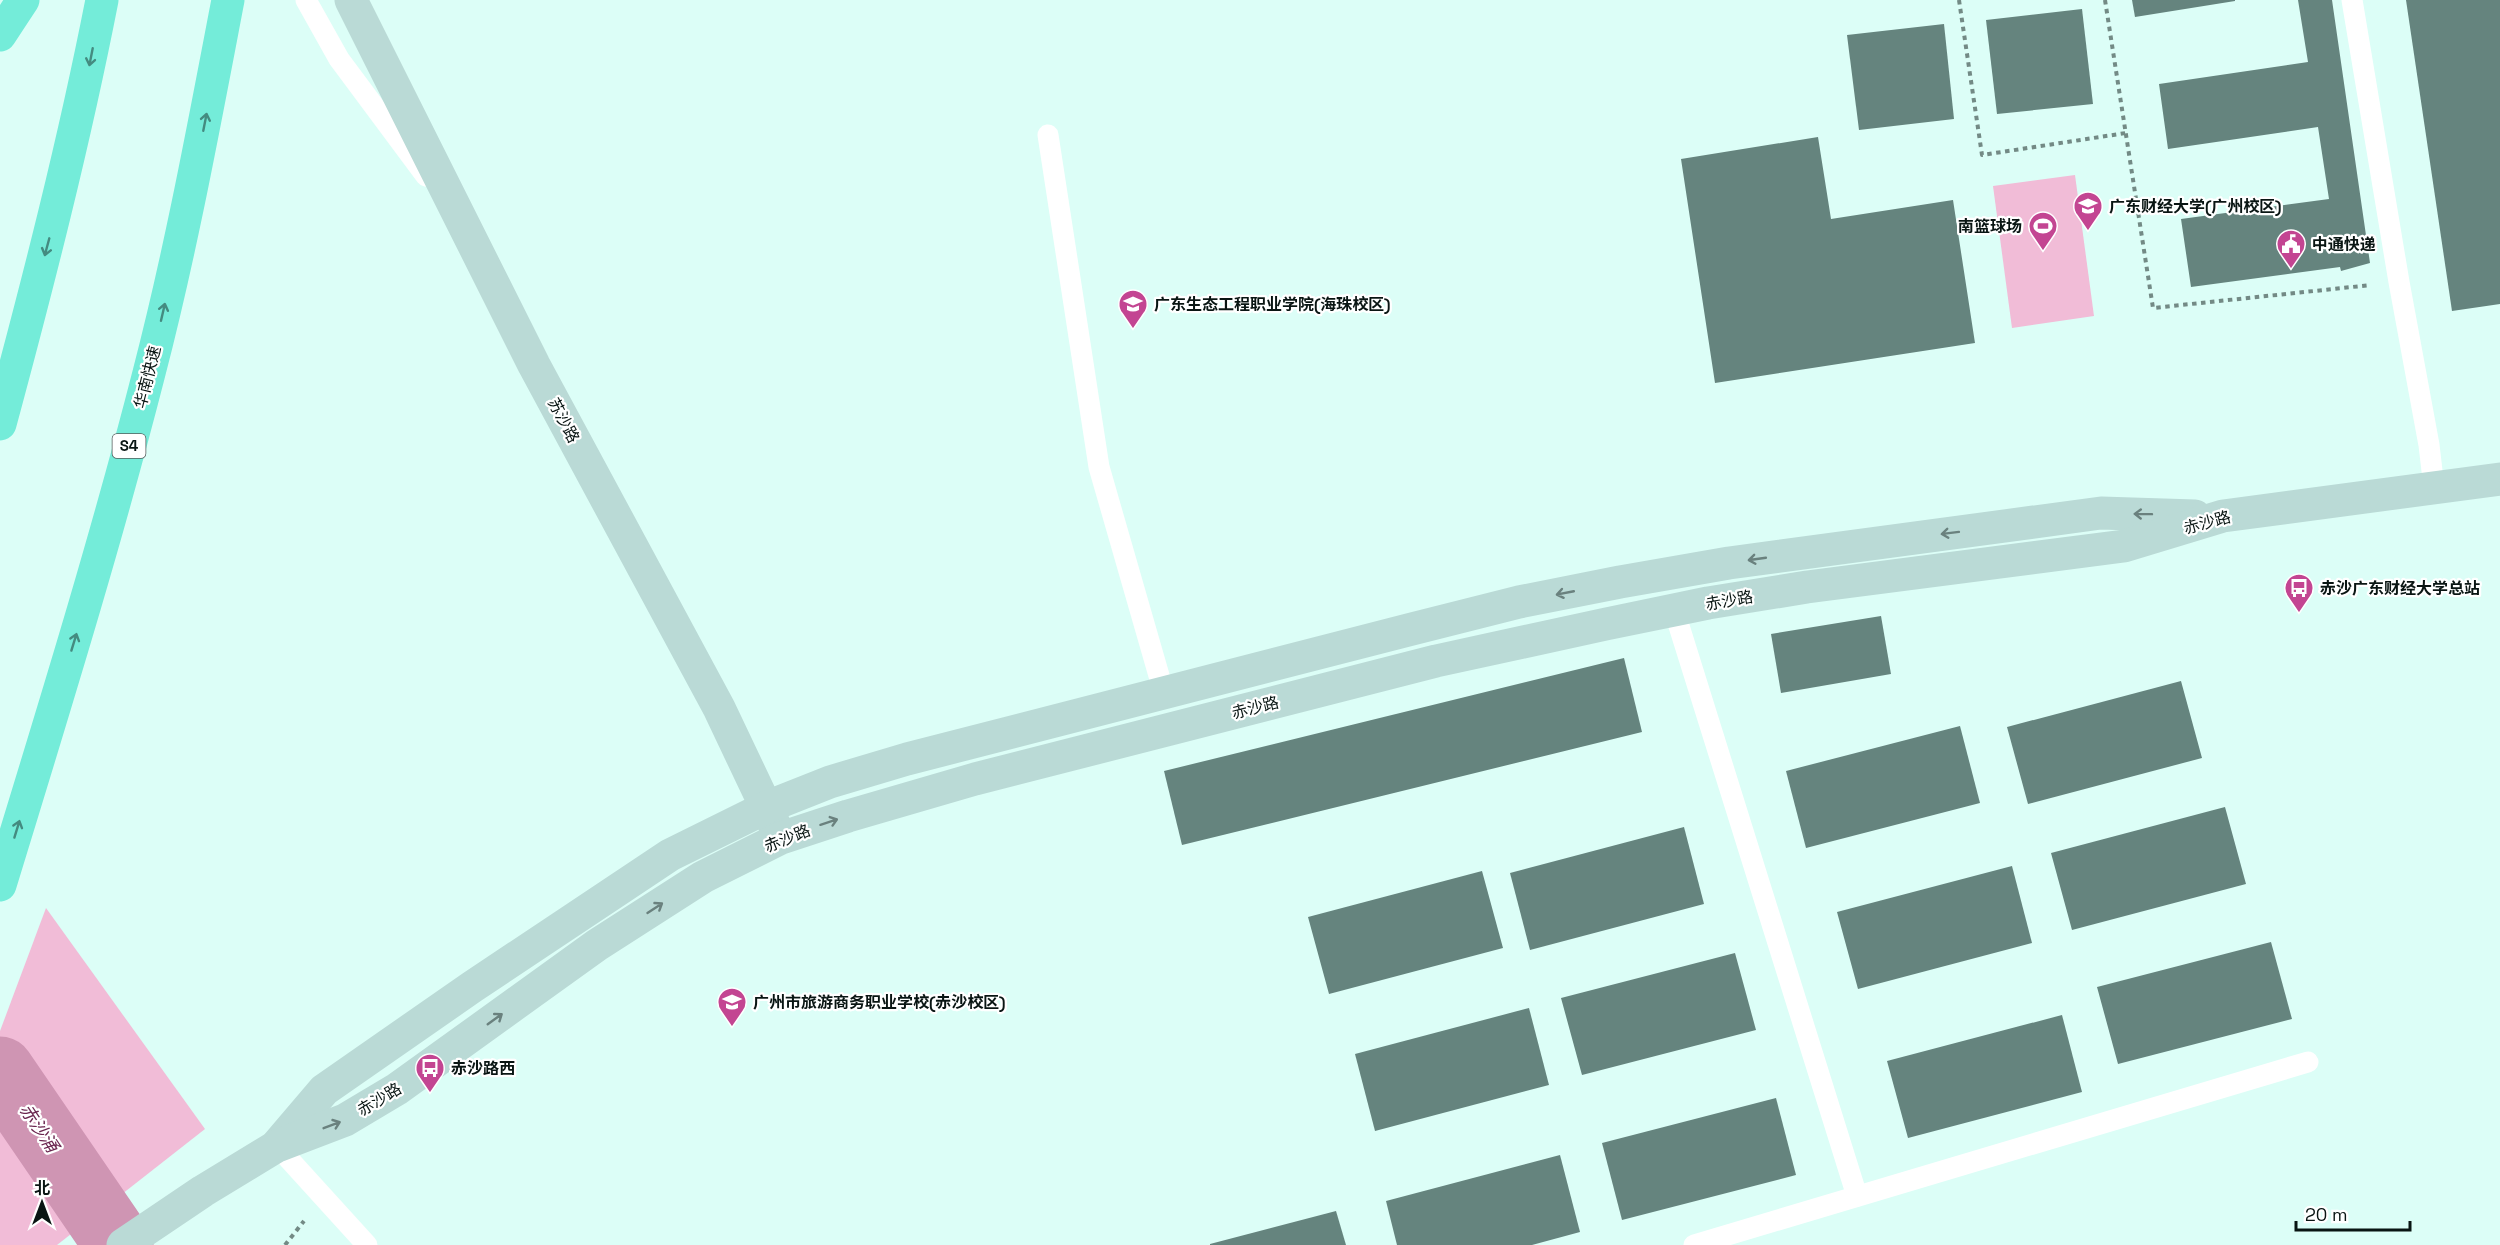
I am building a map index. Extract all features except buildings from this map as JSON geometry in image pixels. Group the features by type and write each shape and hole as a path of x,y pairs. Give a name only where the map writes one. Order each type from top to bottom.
{"highway":[{"path":"0,35 23,0"},
{"path":"0,424 49,239 84,92 102,0"},
{"name":"华南快速","path":"0,885 81,619 149,372 196,170 228,0"}],"main road":[{"name":"苏沙路","path":"351,0 534,365 719,708 781,838"},
{"name":"赤沙路","path":"123,1245 203,1191 277,1146 345,1120 397,1089 597,945 703,877 781,838 975,779 1436,661 1674,610 1807,587 2124,546 2223,516 2500,479"},
{"path":"277,1146 324,1090 472,987 670,855 766,807 830,782 896,762 1519,602 1729,563 2101,513 2223,516"}],"lane":[{"path":"306,0 339,59 466,229"},
{"path":"2352,0 2429,445 2434,488"},
{"path":"1048,135 1099,466 1164,693"},
{"path":"1674,610 1857,1196"},
{"path":"1694,1245 2308,1062"},
{"path":"277,1146 366,1245"}],"path":[{"path":"1959,0 1982,155 2126,133"},
{"path":"2105,0 2153,308 2399,282"}],"shaded area":[{"name":"南篮球场","path":"2075,175 2094,316 2012,328 1993,186"},
{"path":"46,908 205,1129 57,1245 0,1245 0,1031"}],"waterway":[{"name":"赤沙涌","path":"0,1071 119,1245"}],"place":[{"name":"广东财经大学(广州校区)","path":"2088,232"},
{"name":"南篮球场","path":"2043,252"},
{"name":"中通快递","path":"2291,270"},
{"name":"广东生态工程职业学院(海珠校区)","path":"1133,330"},
{"name":"赤沙广东财经大学总站","path":"2299,614"},
{"name":"广州市旅游商务职业学校(赤沙校区)","path":"732,1028"},
{"name":"赤沙路西","path":"430,1094"}]}
